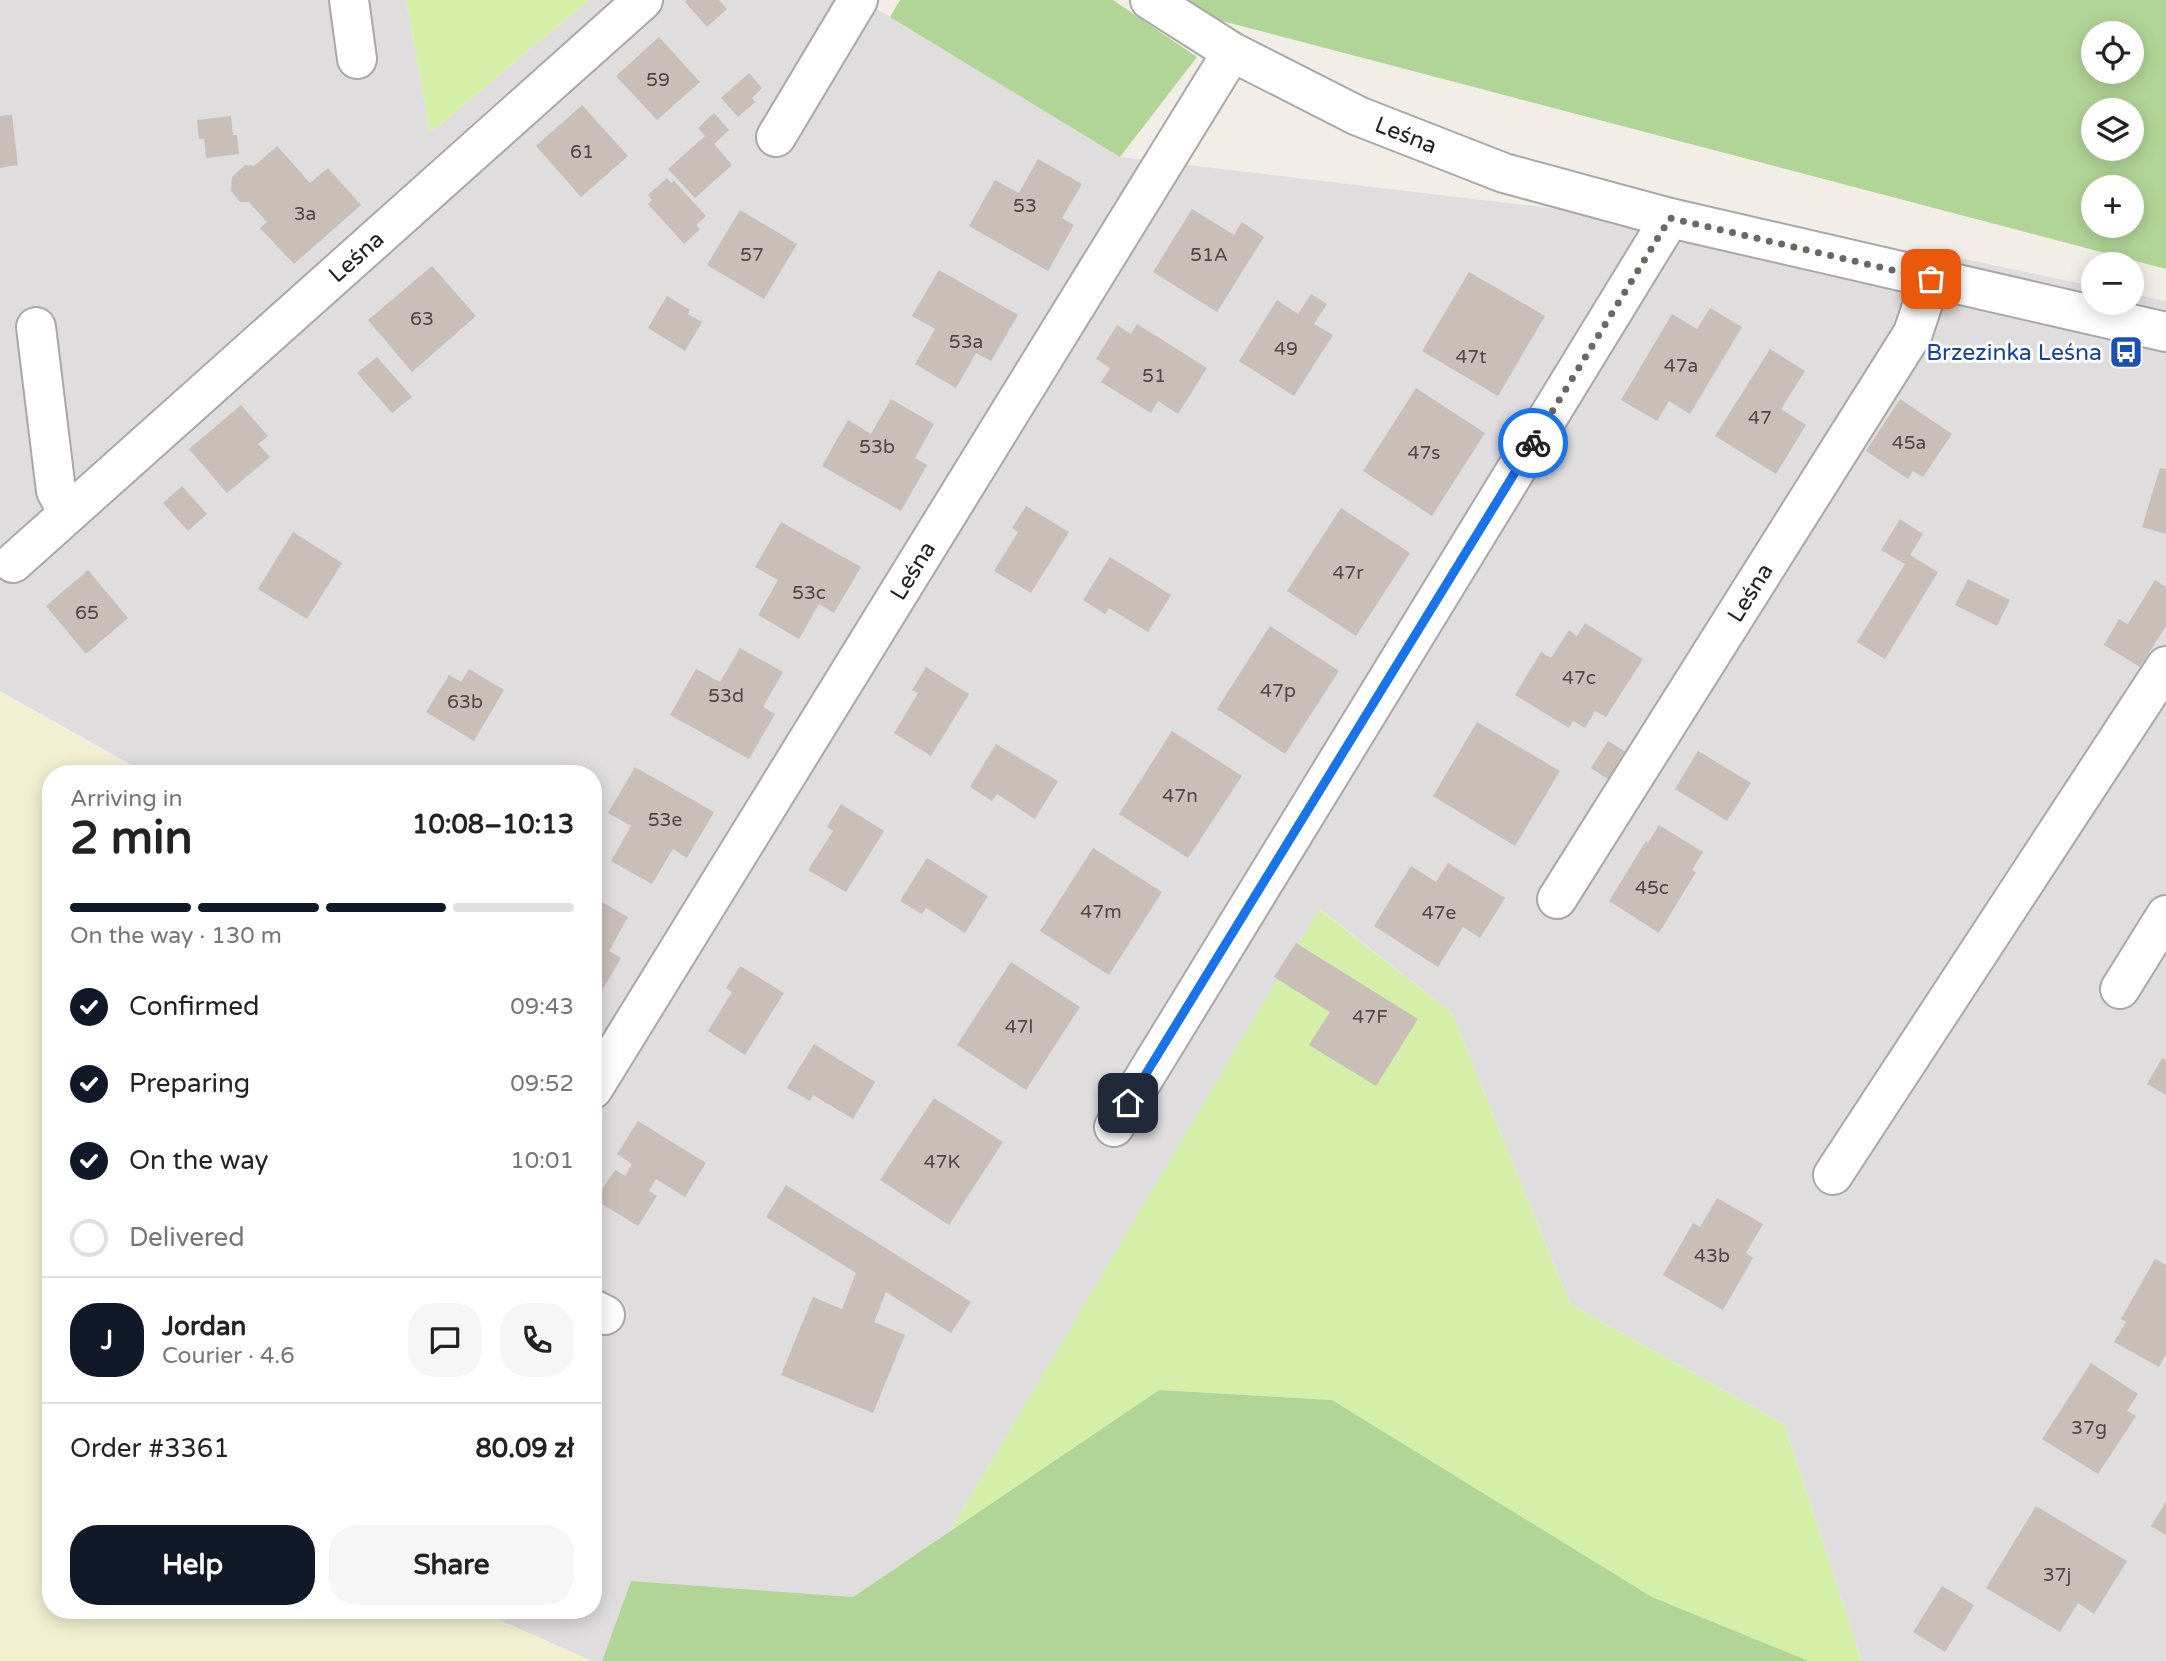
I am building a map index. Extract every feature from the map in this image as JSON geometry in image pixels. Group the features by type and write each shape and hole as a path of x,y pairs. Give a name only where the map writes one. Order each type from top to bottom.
{"street":[{"path":"349,0 356,59"},
{"name":"Leśna","path":"13,563 643,0"},
{"path":"776,137 858,0"},
{"name":"Leśna","path":"1150,0 1231,52 1358,116 1504,173 1670,218 2166,332"},
{"name":"Leśna","path":"602,1074 1231,52"},
{"path":"1114,1126 1670,218"},
{"name":"Leśna","path":"1557,900 1913,333 1931,279"},
{"path":"36,327 56,491 68,513"},
{"path":"1833,1175 2166,666"},
{"path":"2120,989 2166,915"}],"shaded area":[{"path":"0,0 406,0 430,133 589,0 862,0 1120,157 1945,255 2081,283 2081,315 2144,315 2144,296 2166,301 2166,1661 1862,1661 1784,1424 1570,1304 1452,1013 1320,909 950,1531 853,1597 631,1581 602,1661 592,1661 497,1619 602,1619 602,765 132,765 0,691"},
{"path":"0,692 126,765 42,765 42,1619 497,1619 592,1661 0,1661"}],"green space":[{"path":"406,0 589,0 430,133"},
{"path":"900,0 1113,0 1197,57 1120,157 890,17"},
{"path":"1182,0 2166,0 2166,269 2144,263 2144,252 2101,252 1207,17"},
{"path":"1319,909 1452,1013 1570,1304 1784,1424 1862,1661 1809,1661 1652,1597 1332,1400 1159,1390 950,1531"},
{"path":"1159,1390 1332,1400 1652,1597 1809,1661 602,1661 631,1581 853,1597"}],"building":[{"path":"719,0 727,9 707,27 685,2"},
{"path":"659,37 700,82 657,120 616,76"},
{"path":"749,73 762,88 752,98 755,102 738,117 721,98"},
{"path":"582,105 628,156 581,197 536,146"},
{"path":"714,113 729,130 714,144 732,165 695,198 668,169 705,136 698,128"},
{"path":"12,115 18,165 0,168 0,116"},
{"path":"231,116 239,154 206,158 204,139 199,139 197,120"},
{"path":"277,146 310,183 328,168 361,205 294,264 260,228 267,222 249,202 240,202 231,191 232,177 245,165 254,166"},
{"path":"1038,159 1082,184 1062,218 1074,225 1048,271 969,226 995,180 1019,193"},
{"path":"667,178 671,183 674,181 706,216 696,225 700,229 684,244 648,204 652,200 648,195"},
{"path":"1192,209 1234,235 1242,222 1264,237 1217,312 1153,272"},
{"path":"740,210 797,244 764,299 707,265"},
{"path":"432,266 476,316 412,372 368,320"},
{"path":"939,270 1018,315 991,361 976,353 956,388 915,364 935,329 912,316"},
{"path":"1469,272 1545,316 1498,396 1422,351"},
{"path":"1311,294 1327,304 1314,324 1333,335 1294,396 1239,361 1277,300 1298,314"},
{"path":"667,296 690,310 688,314 702,322 685,351 648,328"},
{"path":"1710,308 1742,327 1690,414 1669,401 1657,421 1621,400 1672,314 1697,329"},
{"path":"1137,324 1207,368 1178,414 1158,401 1151,413 1101,382 1110,368 1096,359 1117,325 1131,334"},
{"path":"1770,349 1805,371 1781,409 1806,425 1776,474 1715,436"},
{"path":"377,357 412,397 392,413 357,373"},
{"path":"1416,388 1485,433 1432,516 1363,471"},
{"path":"891,399 934,424 915,458 927,465 901,511 822,466 848,420 871,434"},
{"path":"1900,399 1952,434 1923,477 1913,471 1908,479 1866,451"},
{"path":"241,405 268,436 258,444 270,457 227,493 189,449"},
{"path":"2160,468 2166,469 2166,534 2142,527"},
{"path":"182,486 207,514 188,531 163,503"},
{"path":"1026,506 1069,532 1031,593 994,571 1018,532 1012,528"},
{"path":"1341,508 1410,553 1356,636 1287,591"},
{"path":"1900,519 1923,534 1910,555 1938,572 1885,659 1857,642 1905,564 1881,550"},
{"path":"781,522 861,567 834,613 819,604 799,639 758,615 778,580 755,567"},
{"path":"293,532 342,563 307,619 258,589"},
{"path":"1110,557 1171,595 1148,632 1109,608 1105,614 1083,600"},
{"path":"88,570 128,618 86,654 46,606"},
{"path":"1968,579 2010,600 1997,626 1955,605"},
{"path":"2155,580 2166,587 2166,626 2140,667 2104,645 2119,619 2128,624"},
{"path":"1585,623 1643,659 1606,717 1595,711 1585,728 1573,721 1569,728 1515,695 1541,652 1551,658 1569,630 1577,636"},
{"path":"1270,626 1339,671 1285,754 1217,709"},
{"path":"740,648 783,672 763,707 775,714 749,759 670,715 696,669 720,682"},
{"path":"926,667 969,694 931,756 894,733 918,693 912,690"},
{"path":"469,669 504,690 474,741 426,712 449,675 461,682"},
{"path":"1477,722 1560,771 1515,846 1433,796"},
{"path":"1172,731 1242,776 1188,858 1119,814"},
{"path":"1608,741 1626,752 1609,780 1591,768"},
{"path":"996,744 1058,781 1035,819 997,794 992,801 970,787"},
{"path":"1698,751 1751,783 1727,821 1675,789"},
{"path":"635,767 714,812 687,858 673,849 652,884 611,861 631,826 608,813"},
{"path":"841,804 884,831 846,892 808,870 833,831 827,827"},
{"path":"1659,825 1703,852 1692,870 1696,872 1659,933 1609,901"},
{"path":"1093,848 1162,892 1109,975 1040,931"},
{"path":"927,858 988,896 965,933 926,908 922,914 900,901"},
{"path":"1448,863 1505,898 1480,938 1463,927 1438,967 1374,926 1411,866 1436,882"},
{"path":"602,902 628,917 609,951 621,958 602,991"},
{"path":"1296,943 1418,1019 1376,1086 1309,1045 1330,1012 1274,977"},
{"path":"1011,962 1080,1007 1026,1090 957,1045"},
{"path":"740,966 784,993 745,1055 708,1031 732,992 726,988"},
{"path":"814,1044 875,1082 853,1119 813,1095 810,1101 787,1088"},
{"path":"2162,1058 2166,1060 2166,1095 2147,1084"},
{"path":"934,1098 1003,1142 949,1225 880,1180"},
{"path":"638,1121 706,1163 685,1197 656,1179 649,1191 657,1196 638,1226 602,1204 602,1190 615,1170 625,1176 632,1164 617,1154"},
{"path":"786,1185 971,1302 951,1333 886,1292 874,1322 905,1335 873,1413 781,1375 813,1297 842,1309 856,1273 766,1217"},
{"path":"1717,1198 1763,1224 1746,1253 1753,1258 1723,1310 1663,1275 1693,1223 1700,1227"},
{"path":"2155,1259 2166,1265 2166,1354 2159,1367 2114,1342 2126,1322 2121,1319"},
{"path":"2091,1363 2138,1394 2127,1411 2136,1416 2098,1474 2042,1439"},
{"path":"2166,1502 2166,1535 2151,1526"},
{"path":"2036,1506 2127,1561 2094,1614 2078,1603 2060,1632 1986,1588"},
{"path":"1942,1586 1974,1605 1945,1652 1913,1632"}],"way so far":[{"path":"1533,443 1670,218 1931,279"}],"place":[{"name":"Brzezinka Leśna","path":"2126,352"}],"route":[{"path":"1128,1103 1533,443"}]}
